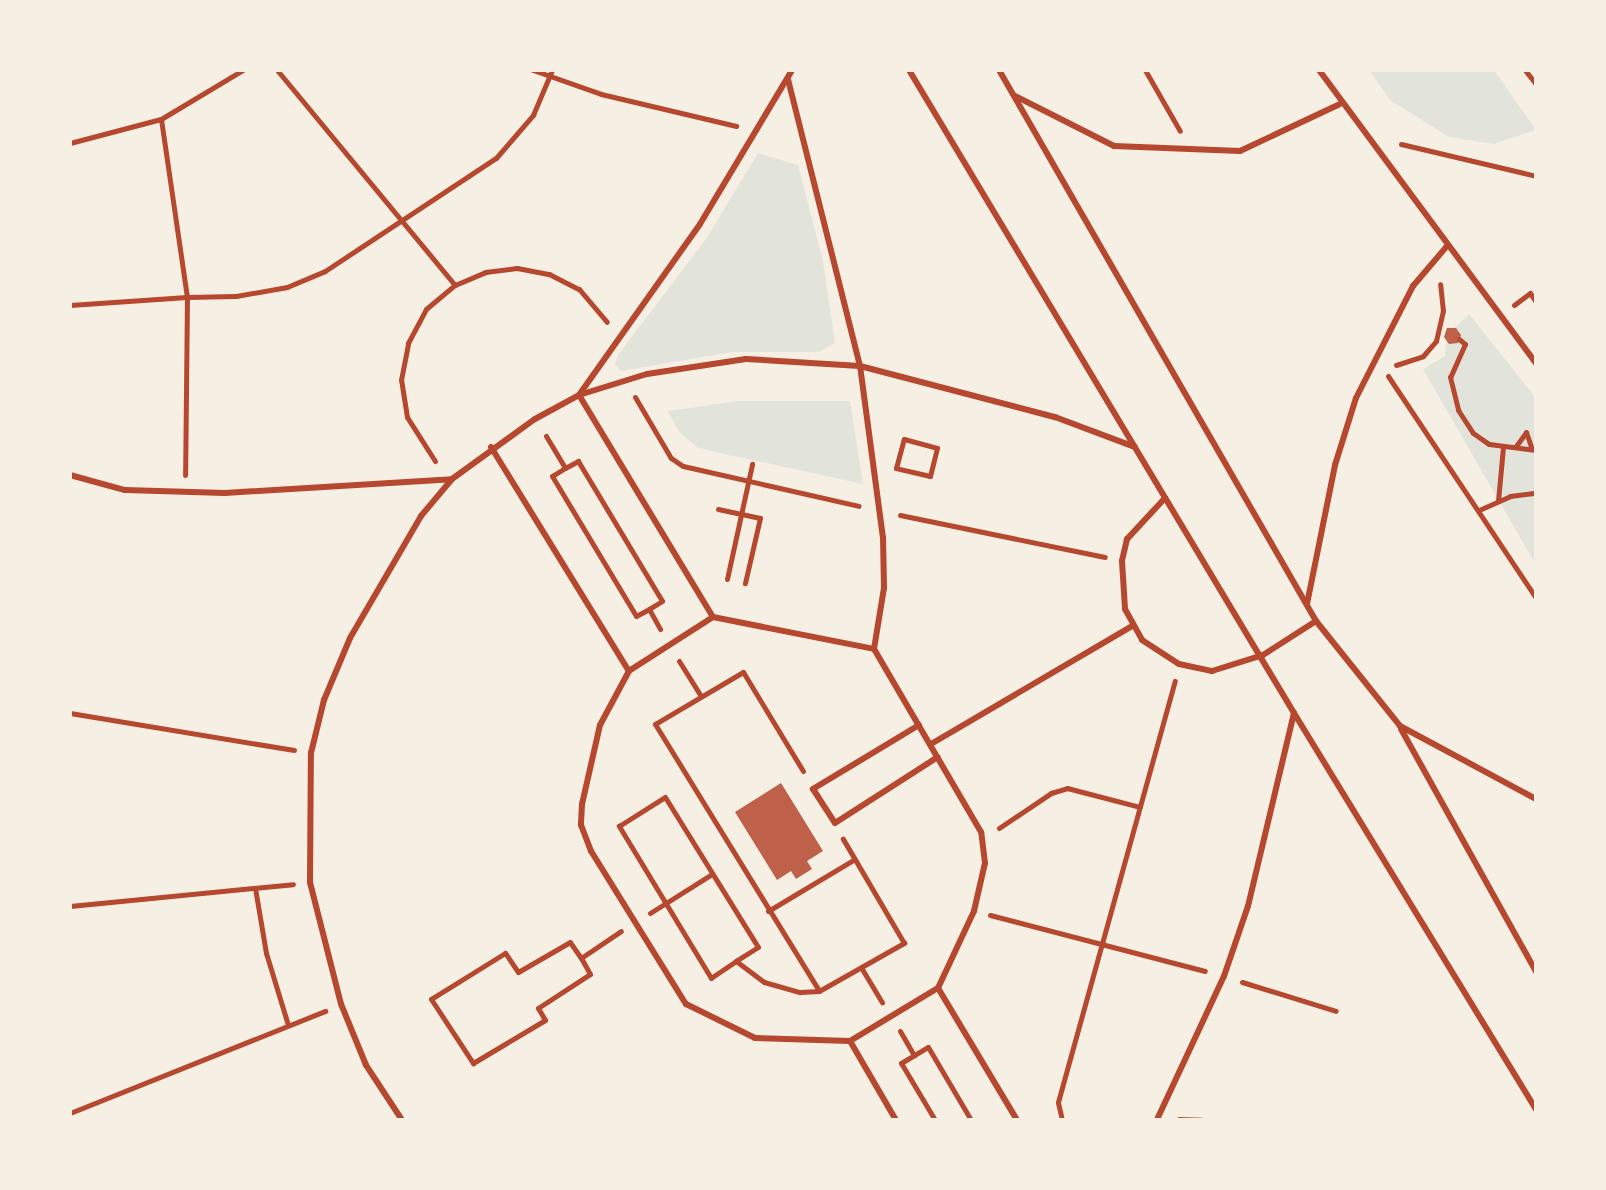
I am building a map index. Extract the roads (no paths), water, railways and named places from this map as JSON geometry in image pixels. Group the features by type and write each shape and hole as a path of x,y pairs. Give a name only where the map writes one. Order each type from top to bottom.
{"lane":[{"path":"579,395 759,130 792,70"},
{"path":"909,70 1165,498 1263,655 1294,713 1536,1109"},
{"path":"999,70 1316,621 1400,726 1536,972"},
{"path":"1319,70 1340,104 1536,363"},
{"path":"788,80 860,366 883,538 884,588 874,649 983,839 985,863 974,911 938,988 850,1041 755,1038 698,1014 591,851 581,825 600,725 629,671 713,617 874,649"},
{"path":"1015,96 1114,146 1240,151 1340,104"},
{"path":"1307,604 1335,465 1375,366 1413,286 1447,246"},
{"path":"402,1120 366,1065 341,1004 310,882 311,753 324,700 350,638 395,554 452,479 491,447 579,395 647,374 746,359 860,366 1055,417 1135,447"},
{"path":"579,395 713,617"},
{"path":"491,447 629,671"},
{"path":"70,475 125,490 185,492 299,491 403,479 452,479"},
{"path":"1165,498 1127,539 1120,591 1132,626 1142,640 1179,664 1212,671 1263,655 1316,621"},
{"path":"931,744 1132,626"},
{"path":"1157,1120 1224,976 1248,906 1294,713"},
{"path":"919,725 813,789 835,823 938,757"},
{"path":"1400,726 1536,799"},
{"path":"938,988 1017,1120"},
{"path":"850,1041 896,1120"}]}
